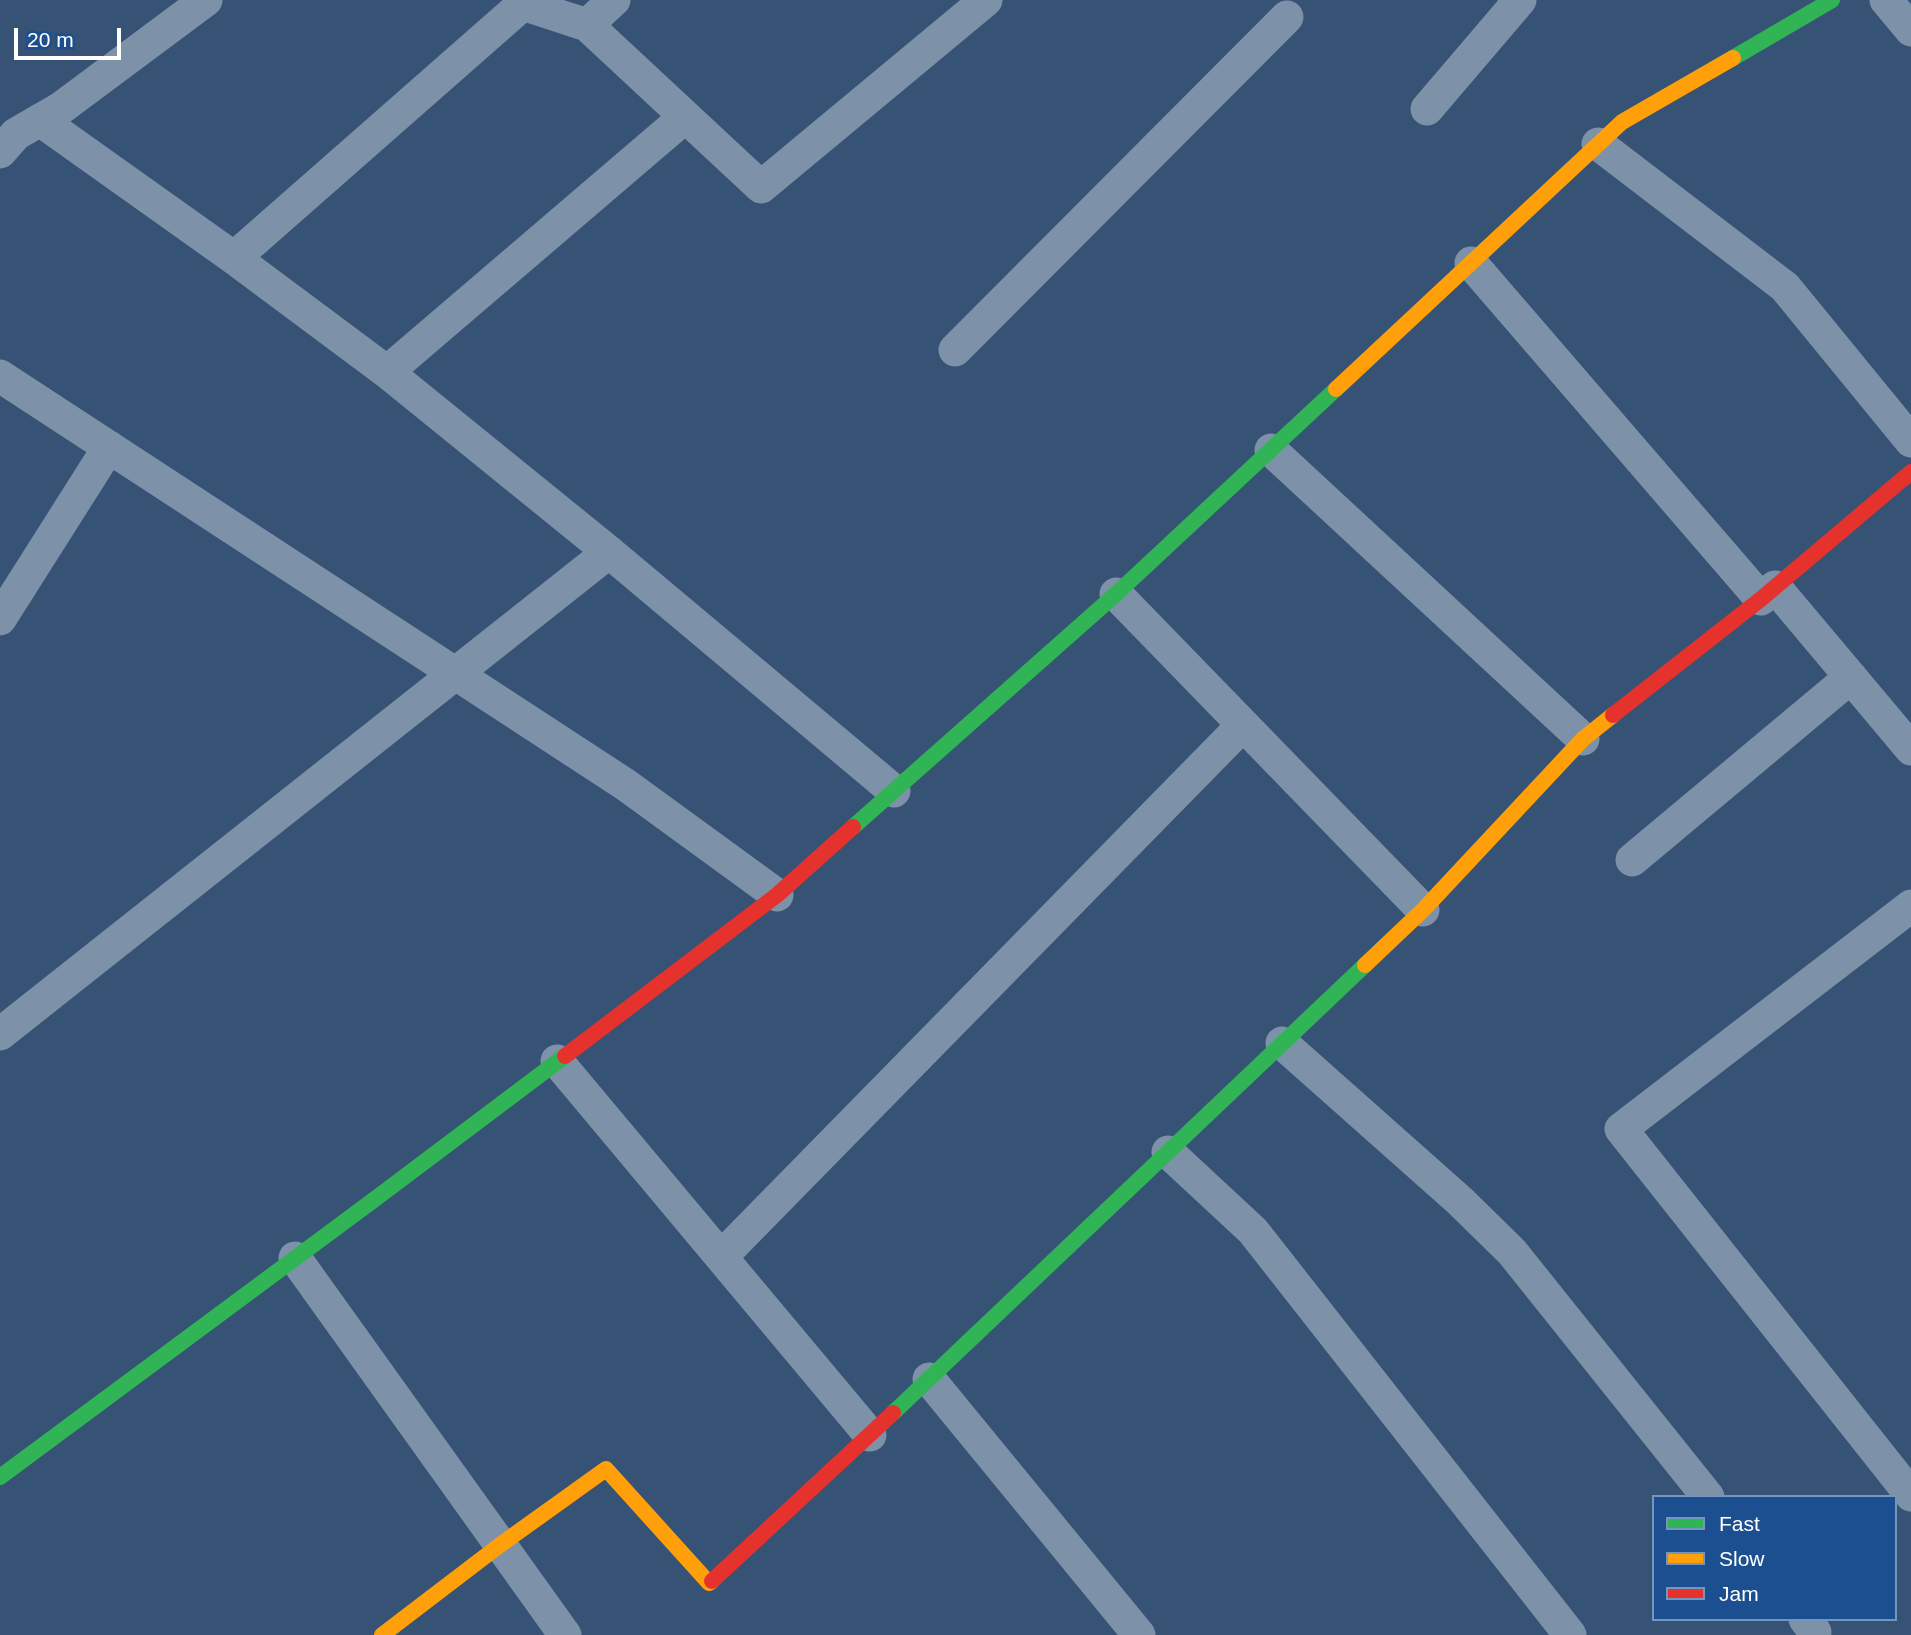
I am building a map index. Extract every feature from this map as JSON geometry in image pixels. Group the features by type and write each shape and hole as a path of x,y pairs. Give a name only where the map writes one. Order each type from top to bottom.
{"street":[{"path":"0,152 16,134 61,108 206,0"},
{"path":"587,25 614,0"},
{"path":"234,258 522,2 587,25 761,187 986,0"},
{"path":"1427,109 1520,0"},
{"path":"0,1477 777,895 1116,594 1622,122 1832,0"},
{"path":"1886,0 1911,30"},
{"path":"955,350 1284,6"},
{"path":"387,372 685,117"},
{"path":"40,120 234,258 387,372 894,791"},
{"path":"1598,144 1785,287 1911,440"},
{"path":"1471,263 1768,593 1851,677 1911,749"},
{"path":"0,376 626,785 777,895"},
{"path":"0,619 109,447"},
{"path":"1271,450 1583,739"},
{"path":"382,1635 606,1469 709,1583 870,1435 1423,910 1583,739 1768,593 1911,472"},
{"path":"0,1034 608,552"},
{"path":"1116,594 1423,910"},
{"path":"1632,860 1851,677"},
{"path":"722,1257 1243,725"},
{"path":"1911,906 1621,1129 1911,1494"},
{"path":"1282,1043 1460,1201 1512,1252 1706,1495"},
{"path":"557,1061 870,1435"},
{"path":"1168,1152 1253,1231 1570,1635"},
{"path":"295,1258 565,1635"},
{"path":"929,1379 1139,1635"}],"traffic: fast":[{"path":"1733,58 1832,0"},
{"path":"853,827 1116,594 1336,389"},
{"path":"893,1413 1365,965"},
{"path":"0,1477 565,1056"}],"traffic: slow":[{"path":"1336,389 1622,122 1733,58"},
{"path":"1365,965 1423,910 1583,739 1613,715"},
{"path":"382,1635 606,1469 709,1583 712,1581"}],"traffic: jam":[{"path":"1613,715 1761,599 1911,472"},
{"path":"565,1056 777,895 853,827"},
{"path":"712,1581 893,1413"}]}
